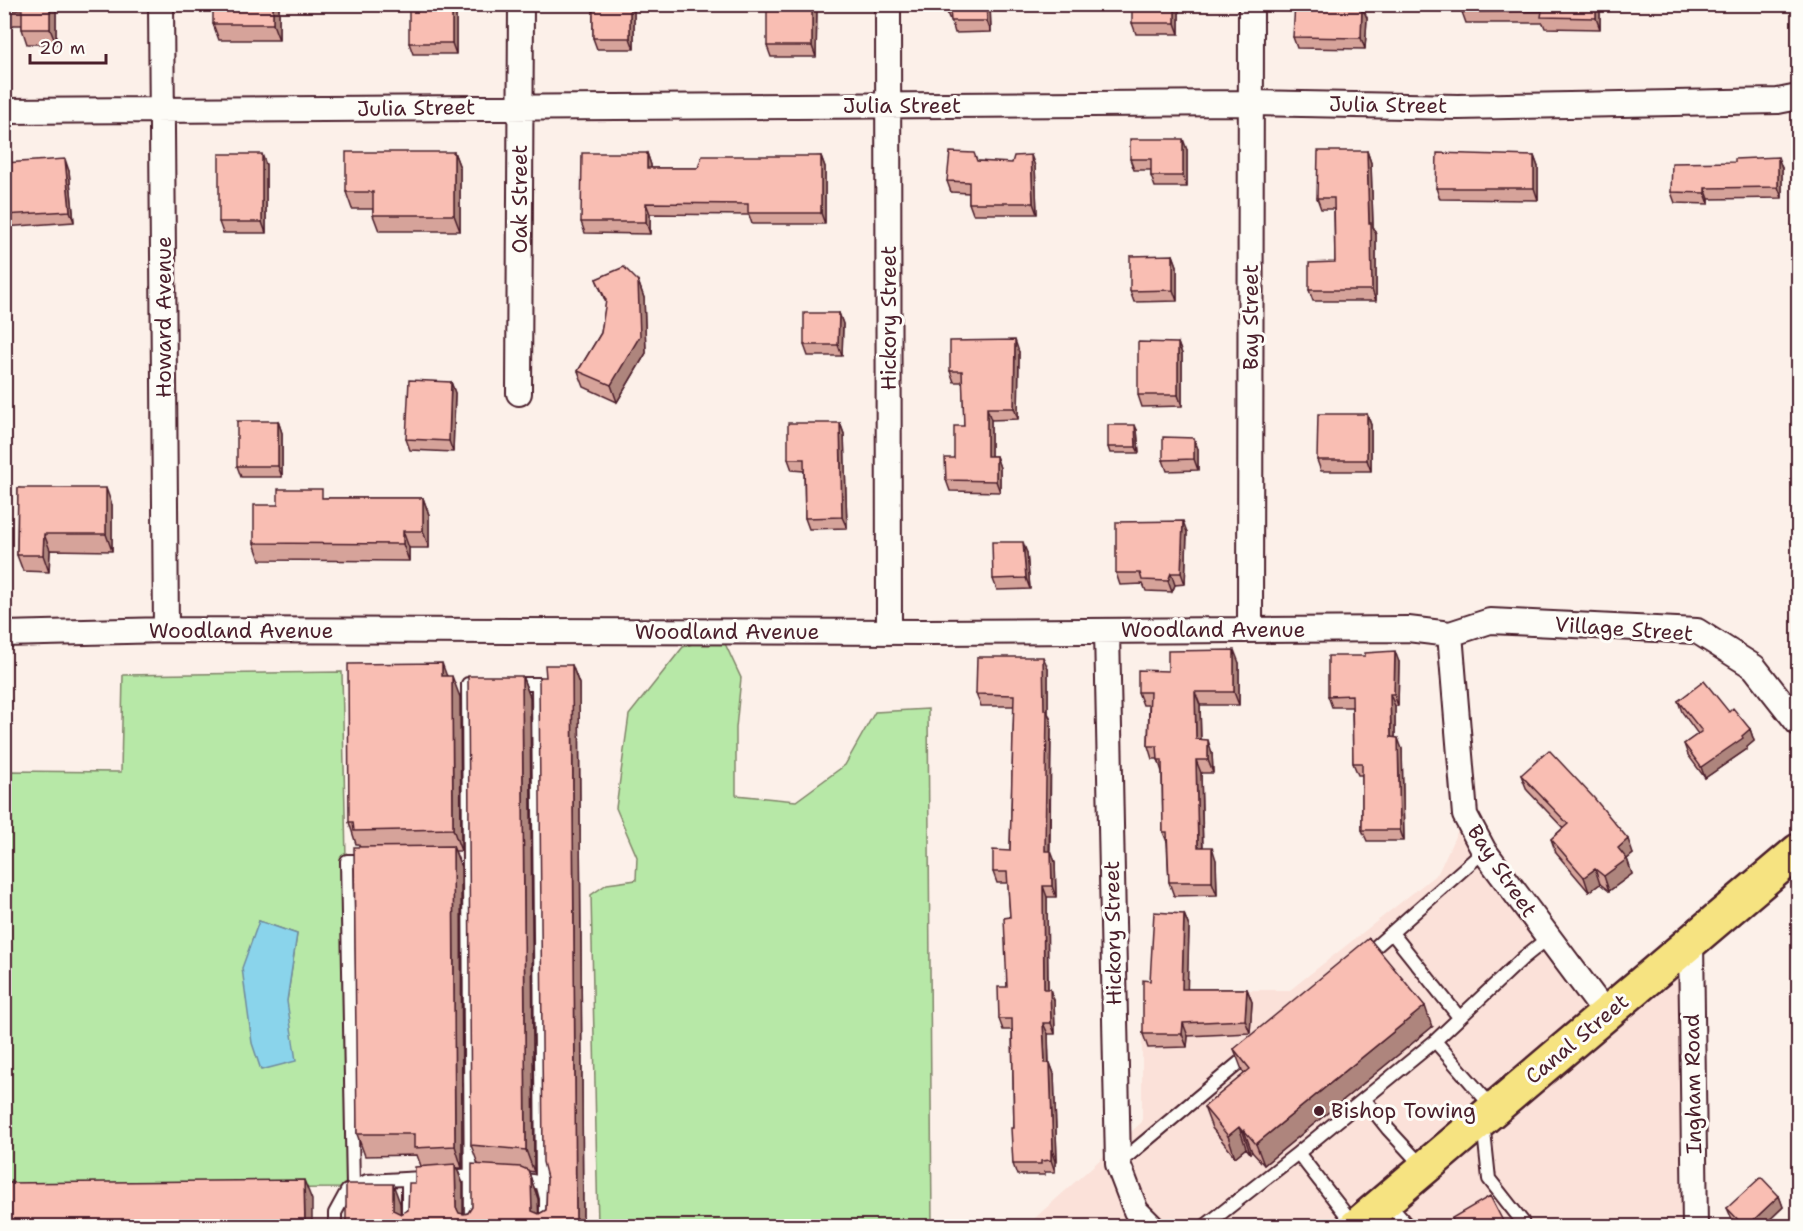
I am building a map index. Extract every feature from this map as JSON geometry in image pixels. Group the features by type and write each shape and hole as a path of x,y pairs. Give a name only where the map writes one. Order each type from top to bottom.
{"main road":[{"name":"Canal Street","path":"1356,1227 1798,851"}],"street":[{"name":"Howard Avenue","path":"161,4 166,630"},
{"name":"Oak Street","path":"519,393 521,4"},
{"name":"Hickory Street","path":"888,4 889,632"},
{"name":"Bay Street","path":"1250,630 1251,4"},
{"name":"Julia Street","path":"4,111 1252,103 1458,107 1778,101 1798,97"},
{"name":"Village Street","path":"1450,634 1490,621 1697,631 1754,667 1798,723"},
{"name":"Woodland Avenue","path":"4,634 166,630 889,632 1408,629 1450,634"},
{"name":"Hickory Street","path":"1107,631 1118,1164 1136,1211 1151,1227"},
{"name":"Bay Street","path":"1450,634 1465,815 1484,851 1606,1014"},
{"name":"Ingham Road","path":"1691,942 1695,1227"}],"lane":[{"path":"471,1227 464,859 468,684 538,684 542,1183 546,1198 546,1227"},
{"path":"1355,964 1484,851"},
{"path":"353,1188 347,861 380,861"},
{"path":"1392,933 1459,1017"},
{"path":"1205,1227 1365,1100 1435,1041 1523,958 1548,938"},
{"path":"1118,1164 1264,1041"},
{"path":"1435,1041 1489,1114 1489,1179 1521,1221 1523,1227"},
{"path":"1365,1100 1388,1129 1425,1168"},
{"path":"1298,1153 1356,1227"},
{"path":"335,1227 335,1213 347,1191 367,1181 471,1176 530,1179 542,1183"},
{"path":"408,1179 408,1227"},
{"path":"1386,1201 1408,1227"}],"shaded area":[{"path":"1465,815 1606,1014 1691,942 1695,1226 1026,1226 1142,1122 1142,990 1290,990 1438,873"}],"green space":[{"path":"721,635 741,678 736,728 736,795 796,801 845,765 875,712 928,709 932,1226 598,1226 591,895 607,884 636,880 637,857 616,808 629,715 683,647"},
{"path":"342,672 353,1188 5,1190 5,771 121,772 123,675","holes":["259,921 297,934 287,1001"]}],"water":[{"path":"259,921 297,934 287,1001 296,1061 261,1070 252,1043 242,968"}],"building":[{"path":"4,4 50,4 50,29 22,29 22,10 4,10"},
{"path":"213,4 273,4 273,24 213,24"},
{"path":"409,4 452,4 452,43 409,43"},
{"path":"593,4 630,4 630,38 593,38"},
{"path":"767,4 812,4 812,46 767,46"},
{"path":"945,4 986,4 987,21 951,21 950,9 945,7"},
{"path":"1132,4 1175,4 1175,23 1132,23"},
{"path":"1295,4 1362,7 1361,38 1293,37"},
{"path":"1462,4 1596,4 1596,18 1541,17 1542,11 1462,12"},
{"path":"1130,139 1183,139 1183,176 1151,176 1151,159 1130,159"},
{"path":"1318,151 1367,151 1372,290 1309,290 1309,263 1335,262 1334,198 1317,198"},
{"path":"346,152 454,152 454,215 373,215 373,192 346,192"},
{"path":"950,152 974,153 977,161 1012,163 1014,156 1031,155 1033,203 969,203 969,182 947,181"},
{"path":"582,153 647,153 647,168 698,168 702,156 821,156 821,213 748,213 748,204 646,203 646,222 581,222"},
{"path":"1437,153 1534,156 1534,188 1436,188"},
{"path":"219,154 262,154 262,222 219,222"},
{"path":"1778,157 1778,187 1705,188 1705,193 1671,192 1672,163 1735,162 1735,159"},
{"path":"65,159 70,211 4,215 4,163"},
{"path":"1173,255 1173,290 1130,291 1130,256"},
{"path":"624,267 638,281 640,336 611,385 578,371 601,333 606,300 596,279"},
{"path":"804,313 839,313 838,345 804,345"},
{"path":"1015,340 1014,408 987,408 987,456 996,456 996,481 946,480 945,458 954,458 954,426 964,426 962,371 950,371 950,341"},
{"path":"1138,342 1178,343 1178,395 1138,395"},
{"path":"409,380 451,382 449,441 406,439"},
{"path":"1318,414 1367,414 1367,460 1317,460"},
{"path":"237,421 278,421 278,466 237,466"},
{"path":"788,423 840,423 842,517 805,518 804,459 788,459"},
{"path":"1108,425 1135,425 1136,447 1108,447"},
{"path":"1163,437 1194,438 1194,459 1163,460"},
{"path":"18,488 106,488 106,534 44,534 43,555 17,555"},
{"path":"278,489 322,489 322,498 423,498 423,531 403,531 403,544 254,543 254,505 278,505"},
{"path":"1183,521 1181,573 1171,573 1168,581 1142,580 1140,573 1116,573 1116,522"},
{"path":"992,542 1023,542 1026,578 993,579"},
{"path":"1234,650 1234,692 1195,692 1196,739 1208,740 1208,760 1196,760 1198,847 1212,847 1212,882 1169,882 1167,832 1163,832 1162,760 1158,760 1157,746 1148,746 1150,692 1138,692 1138,670 1168,671 1168,651"},
{"path":"1395,651 1394,694 1390,694 1391,737 1398,738 1400,830 1362,830 1362,763 1353,763 1352,695 1328,696 1328,656 1365,656 1365,653"},
{"path":"977,657 1043,657 1044,710 1047,710 1045,851 1051,851 1052,886 1043,886 1044,989 1050,989 1051,1023 1043,1023 1045,1063 1050,1063 1053,1150 1051,1150 1051,1160 1041,1161 1041,1164 1013,1164 1012,1019 999,1019 998,987 1007,987 1004,918 1010,917 1007,872 993,872 993,850 1010,851 1014,695 976,694"},
{"path":"442,663 442,676 452,676 453,829 354,831 353,822 349,822 348,664"},
{"path":"545,665 572,665 576,1227 346,1227 346,1184 393,1184 393,1210 401,1214 408,1210 409,1183 415,1183 415,1167 455,1164 456,1207 459,1213 464,1214 468,1213 472,1207 472,1164 521,1167 528,1170 531,1179 532,1211 539,1214 546,1210 547,1178 543,1162 539,677 546,677"},
{"path":"468,676 522,676 526,1150 471,1145"},
{"path":"1704,681 1729,712 1733,708 1750,729 1742,736 1743,738 1701,767 1684,744 1702,731 1678,701"},
{"path":"1549,750 1628,839 1618,848 1627,859 1604,876 1595,869 1584,877 1551,839 1568,824 1521,775"},
{"path":"453,846 455,1146 414,1148 414,1134 357,1134 354,847"},
{"path":"1154,912 1184,914 1182,989 1247,989 1245,1020 1183,1023 1182,1034 1143,1034 1143,980 1150,981"},
{"path":"1369,938 1425,1006 1256,1144 1239,1127 1228,1136 1204,1107 1250,1069 1234,1049"},
{"path":"1761,1177 1779,1196 1745,1227 1727,1208"},
{"path":"304,1180 305,1227 4,1227 4,1183"},
{"path":"1490,1196 1506,1227 1456,1227 1452,1218"}],"place":[{"name":"Bishop Towing","path":"1319,1111"}]}
